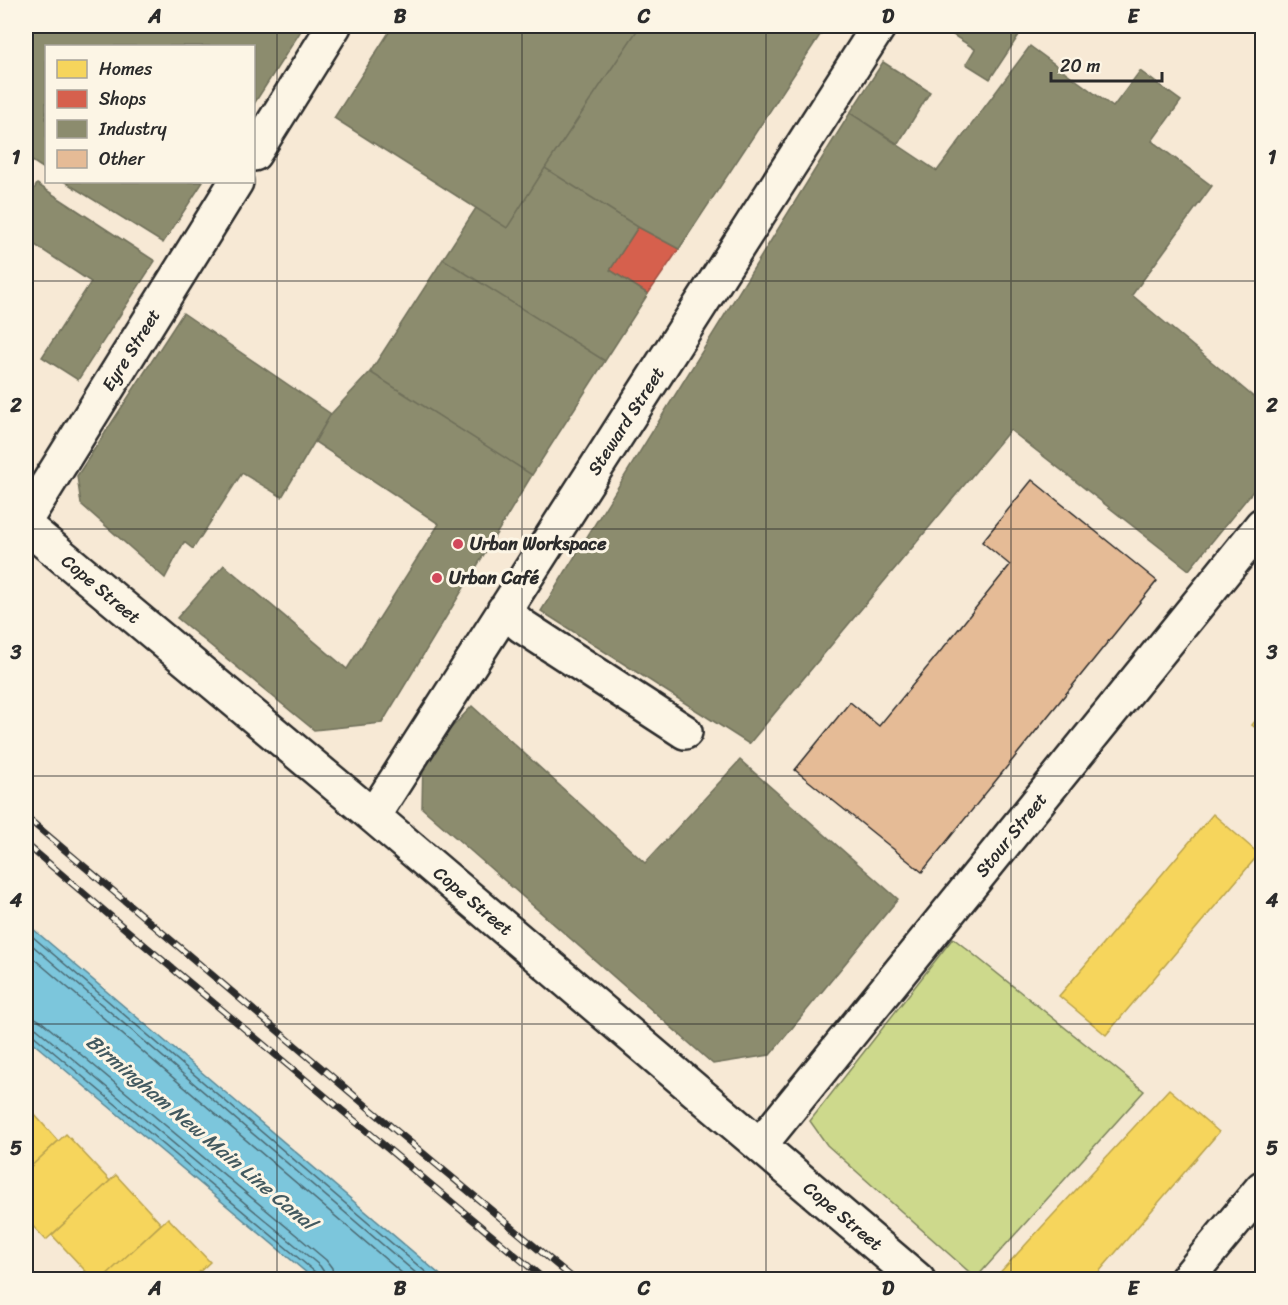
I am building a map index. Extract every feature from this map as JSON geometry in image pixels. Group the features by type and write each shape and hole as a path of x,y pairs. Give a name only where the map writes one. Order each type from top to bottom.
{"street":[{"path":"255,152 334,26"},
{"name":"Steward Street","path":"373,816 879,26"},
{"name":"Eyre Street","path":"26,519 235,183"},
{"name":"Stour Street","path":"760,1145 1263,525"},
{"name":"Cope Street","path":"26,526 373,816 918,1280"},
{"path":"504,610 522,626 685,732"},
{"path":"1186,1280 1263,1188"}],"green space":[{"path":"953,938 1144,1091 976,1278 827,1145 810,1121"}],"water":[{"name":"Birmingham New Main Line Canal","path":"26,923 445,1279 314,1279 26,1037"}],"building: Homes":[{"path":"1262,712 1262,733 1252,725"},
{"path":"1213,814 1259,854 1106,1035 1059,996"},
{"path":"1169,1089 1219,1132 1092,1280 993,1280"},
{"path":"26,1105 58,1141 26,1171"},
{"path":"66,1134 110,1181 46,1240 26,1219 26,1171"},
{"path":"116,1175 161,1224 101,1280 94,1280 52,1235"},
{"path":"168,1218 210,1262 191,1280 106,1280 104,1277"}],"building: Shops":[{"path":"638,227 679,249 648,294 610,270"}],"building: Industry":[{"path":"26,26 304,26 255,102 255,45 45,45 45,169 26,157"},
{"path":"393,26 640,26 507,228 334,118"},
{"path":"640,26 826,26 679,249 638,227 545,168"},
{"path":"939,26 1025,26 990,79 966,64 975,49"},
{"path":"1030,46 1113,107 1140,71 1181,101 1152,141 1212,186 1132,295 1262,404 1262,480 1189,570 1010,430 749,744 541,611 850,113 937,171"},
{"path":"883,62 930,92 898,144 850,113"},
{"path":"545,168 638,227 610,270 648,294 605,361 443,259 476,208 507,228"},
{"path":"67,183 202,183 163,243"},
{"path":"37,184 155,261 78,380 42,357 91,282 26,239 26,202"},
{"path":"443,259 605,361 532,475 370,372"},
{"path":"183,313 331,414 282,497 242,473 193,549 184,542 165,578 81,504 77,476"},
{"name":"Urban Workspace","path":"370,372 532,475 382,723 314,730 177,618 224,565 347,669 439,524 315,442 331,414"},
{"path":"472,706 645,863 740,760 898,899 770,1055 713,1064 422,808 423,758"}],"building: Other":[{"path":"1032,480 1157,581 922,872 795,770 850,702 879,726 957,631 1010,565 982,542"}],"railway":[{"path":"26,817 575,1280"},
{"path":"26,844 545,1280"}],"place":[{"name":"Urban Workspace","path":"458,544"},
{"name":"Urban Café","path":"437,578"}]}
